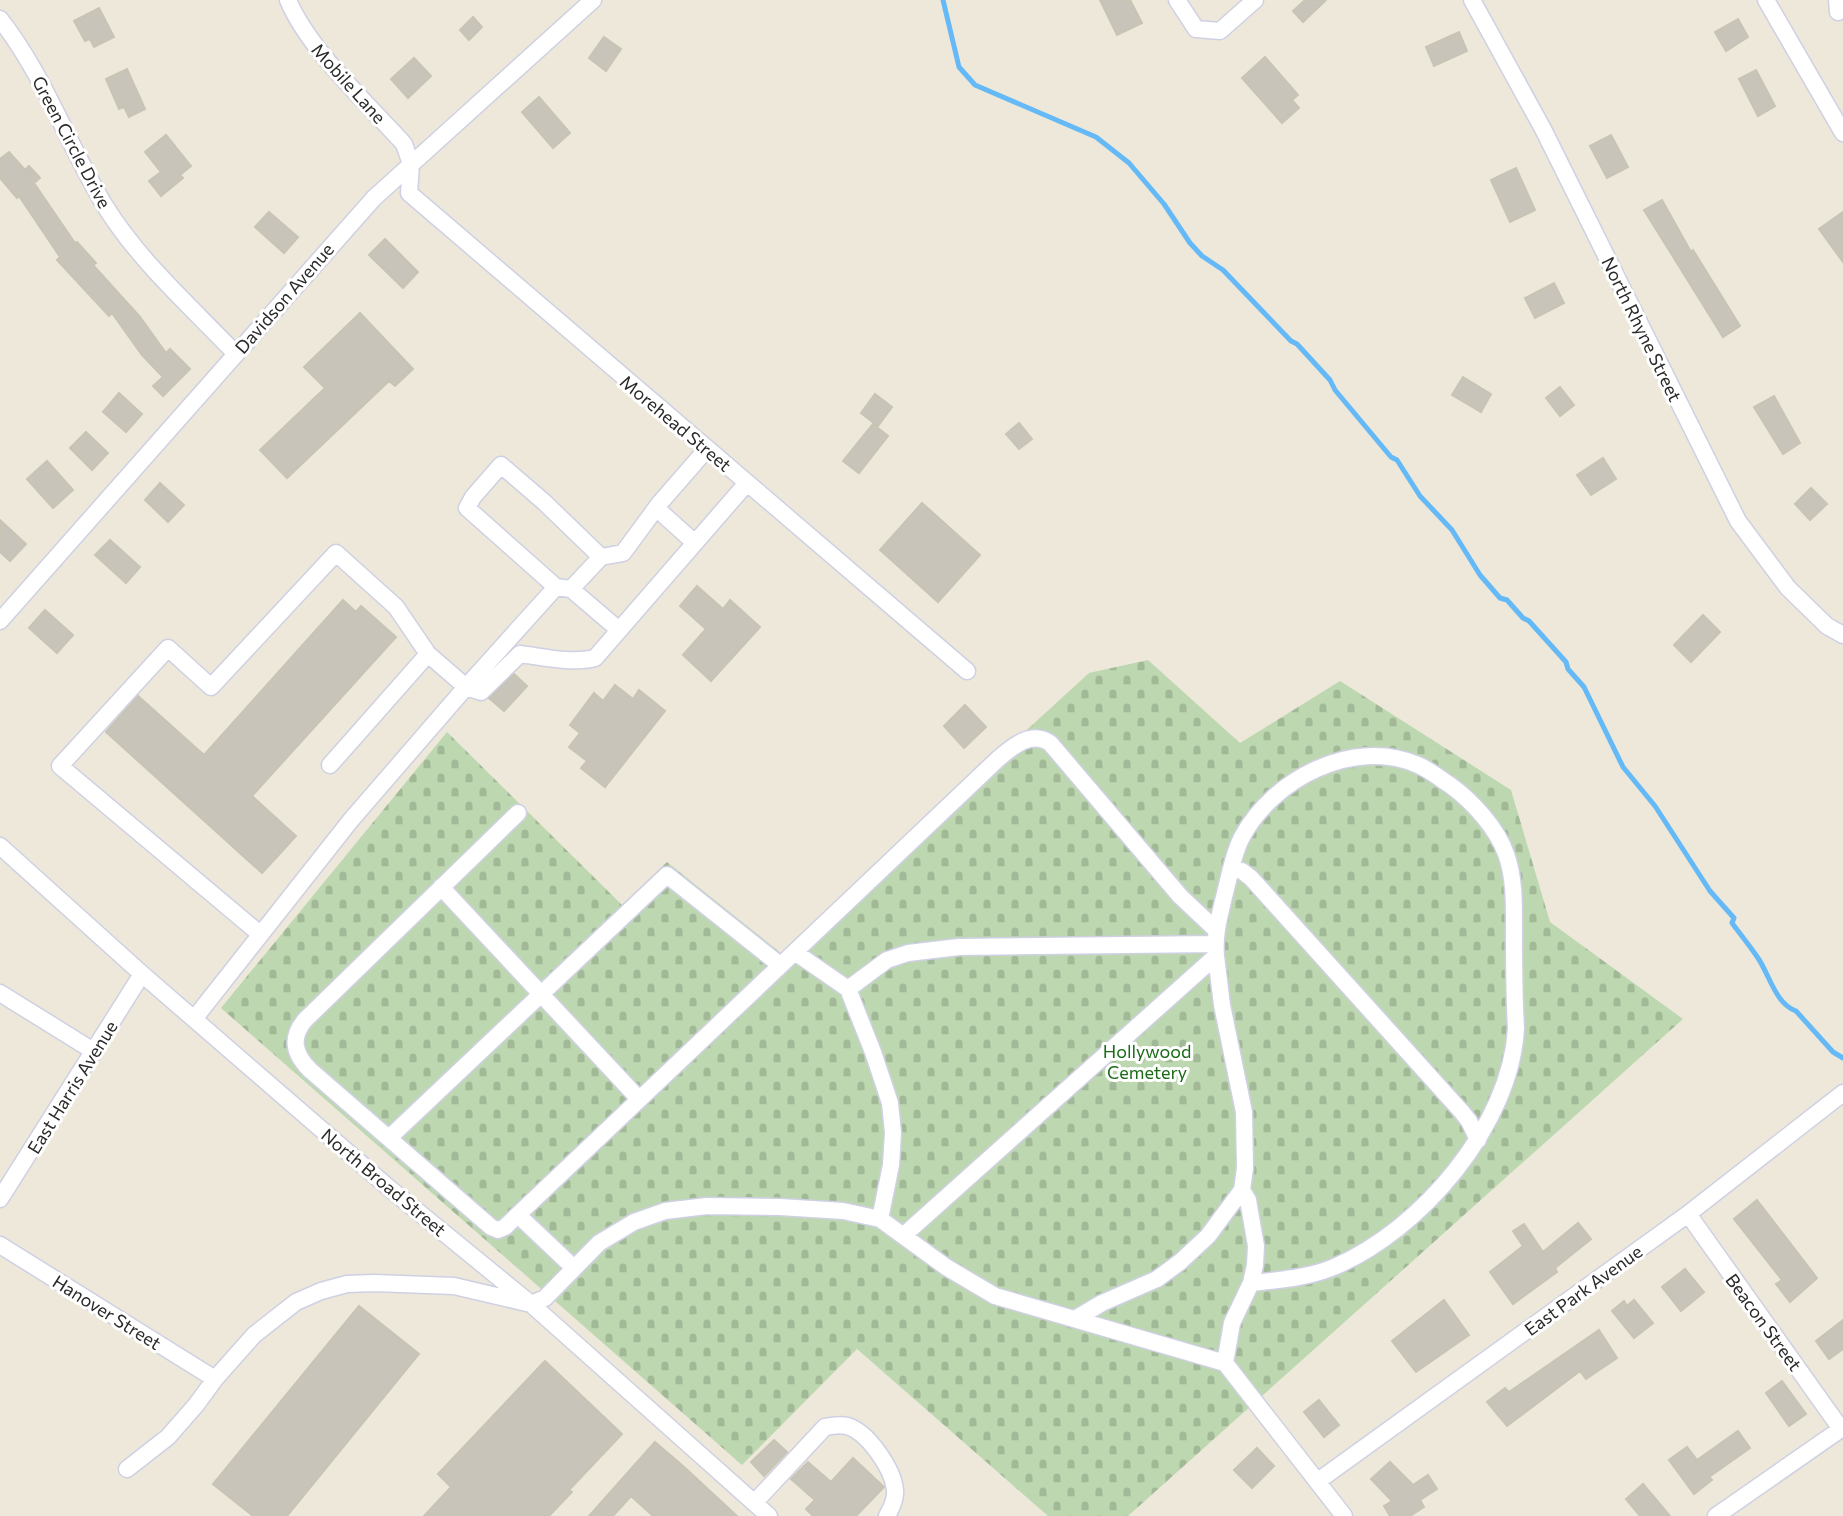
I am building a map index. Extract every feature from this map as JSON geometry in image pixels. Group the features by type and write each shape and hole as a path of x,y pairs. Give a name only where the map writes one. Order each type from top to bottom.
{"street":[{"name":"Mobile Lane","path":"288,0 311,40 404,144 411,164"},
{"name":"Davidson Avenue","path":"0,621 338,237 411,164 593,0"},
{"path":"1177,0 1196,29 1220,31 1255,0"},
{"name":"North Rhyne Street","path":"1472,0 1542,129 1738,521 1788,588 1827,626 1843,635"},
{"path":"1766,0 1843,133"},
{"name":"Green Circle Drive","path":"0,19 32,66 82,167 107,209 134,246 236,354"},
{"name":"Morehead Street","path":"411,164 409,193 967,671"},
{"path":"194,1018 351,820 466,687 563,588 601,557 623,553 656,508 706,450"},
{"path":"601,557 501,465 473,497 467,508 563,588 619,630"},
{"path":"260,934 60,766 168,648 211,687 336,552 396,607 428,653 466,687 481,692 520,654 584,661 595,658 747,483"},
{"path":"656,508 695,542"},
{"path":"330,765 428,653"},
{"path":"518,813 305,1020 297,1030 294,1041 299,1056 310,1070 491,1227 498,1230 518,1215 1015,745 1033,738 1044,739 1050,743 1180,896 1216,943"},
{"path":"1075,1319 1102,1303 1157,1279 1180,1262 1208,1236 1242,1190 1245,1168 1244,1112 1222,1005 1216,943 1231,869 1242,836 1260,812 1283,789 1306,773 1339,762 1386,757 1417,764 1457,790 1470,802 1503,847 1511,873 1514,905 1515,1048 1504,1088 1478,1140 1459,1167 1386,1237 1332,1268 1307,1276 1251,1283"},
{"name":"North Broad Street","path":"0,846 142,974 389,1188 531,1304 769,1516"},
{"path":"1231,869 1242,871 1251,878 1461,1111 1478,1140"},
{"path":"390,1137 667,875 780,965"},
{"path":"442,887 639,1099"},
{"path":"848,989 887,960 908,953 959,947 1216,943"},
{"path":"904,1234 1216,943"},
{"path":"796,953 848,989 873,1052 893,1120 891,1165 880,1219"},
{"name":"East Harris Avenue","path":"0,1199 142,974"},
{"path":"0,993 95,1052"},
{"name":"East Park Avenue","path":"1318,1481 1688,1214 1843,1093"},
{"path":"1225,1363 1232,1323 1251,1283 1255,1265 1256,1246 1248,1200 1242,1190"},
{"path":"127,1469 168,1437 254,1335 296,1302 321,1290 347,1284 374,1283 454,1286 531,1304 545,1298 610,1235 634,1222 665,1211 707,1206 780,1207 843,1211 880,1219 984,1291 1225,1363 1344,1516"},
{"name":"Beacon Street","path":"1688,1214 1841,1429 1717,1516"},
{"path":"518,1215 573,1268"},
{"name":"Hanover Street","path":"0,1245 215,1379"},
{"path":"754,1503 825,1427 847,1426 859,1433 882,1457 890,1474 895,1490 887,1516"}],"green space":[{"name":"Hollywood Cemetery","path":"1148,660 1240,743 1340,681 1511,790 1550,922 1683,1019 1128,1516 1048,1516 857,1349 742,1465 221,1008 447,732 622,905 667,862 782,954 1089,673"}],"building":[{"path":"1100,0 1130,0 1142,23 1117,35"},
{"path":"1305,0 1326,0 1303,22 1293,11"},
{"path":"99,8 114,37 94,47 90,39 85,41 74,21"},
{"path":"473,17 482,27 469,40 460,30"},
{"path":"1738,19 1748,37 1726,51 1715,32"},
{"path":"1459,32 1467,51 1434,66 1426,47"},
{"path":"604,37 621,49 606,71 589,58"},
{"path":"1265,57 1298,95 1292,100 1299,108 1282,123 1242,78"},
{"path":"414,58 431,76 408,98 391,79"},
{"path":"127,69 145,109 129,117 124,107 119,109 106,79"},
{"path":"1756,70 1775,106 1758,116 1739,79"},
{"path":"539,97 570,133 553,148 522,112"},
{"path":"166,135 191,166 180,175 183,178 161,196 149,181 161,172 145,152"},
{"path":"1611,135 1628,167 1607,178 1590,146"},
{"path":"9,152 25,170 29,166 40,178 34,183 75,243 77,242 96,263 93,265 140,317 166,353 170,349 190,369 163,396 153,386 163,377 142,355 112,313 109,316 57,260 60,257 19,196 17,198 0,178 0,159"},
{"path":"1516,168 1535,210 1510,222 1491,180"},
{"path":"1662,200 1691,252 1693,250 1740,326 1723,337 1644,210"},
{"path":"269,212 298,237 284,253 255,227"},
{"path":"1843,212 1843,262 1819,229"},
{"path":"385,239 418,272 403,288 369,255"},
{"path":"1554,283 1564,303 1535,318 1525,298"},
{"path":"360,313 413,369 395,386 389,381 287,478 260,450 325,388 304,367"},
{"path":"1463,377 1491,394 1481,412 1452,395"},
{"path":"1560,387 1574,405 1560,416 1546,398"},
{"path":"119,393 142,414 126,432 103,412"},
{"path":"875,394 892,407 878,426 861,413"},
{"path":"1774,396 1800,443 1783,454 1754,407"},
{"path":"1019,423 1032,439 1019,449 1006,434"},
{"path":"873,424 888,436 859,473 843,461"},
{"path":"86,432 108,453 92,470 70,448"},
{"path":"1603,458 1616,479 1591,495 1577,475"},
{"path":"47,461 73,490 53,508 27,479"},
{"path":"160,483 184,505 168,522 145,500"},
{"path":"1811,488 1827,504 1810,520 1795,504"},
{"path":"922,503 980,555 938,602 880,550"},
{"path":"0,520 26,544 10,561 0,552"},
{"path":"110,540 140,567 126,583 95,555"},
{"path":"697,586 723,609 730,600 760,627 711,681 683,655 706,629 680,606"},
{"path":"343,600 356,612 361,606 396,637 252,796 296,836 262,873 106,732 138,696 204,755"},
{"path":"45,610 73,635 57,653 29,628"},
{"path":"1703,615 1720,632 1691,662 1674,645"},
{"path":"514,674 527,686 504,711 489,698"},
{"path":"615,685 633,699 639,690 665,711 605,787 581,768 587,761 569,747 580,733 570,725 594,693 603,701"},
{"path":"965,705 986,727 964,748 944,726"},
{"path":"1757,1200 1817,1278 1790,1302 1776,1284 1782,1280 1734,1219"},
{"path":"1578,1223 1591,1239 1555,1268 1557,1272 1513,1304 1490,1272 1523,1246 1513,1231 1524,1224 1543,1252"},
{"path":"1685,1269 1704,1292 1681,1311 1662,1287"},
{"path":"1444,1300 1469,1335 1416,1372 1392,1341"},
{"path":"1634,1300 1653,1323 1634,1338 1612,1311 1624,1301 1627,1306"},
{"path":"359,1306 419,1354 287,1516 253,1516 213,1484"},
{"path":"1843,1320 1843,1349 1829,1359 1816,1341"},
{"path":"1599,1330 1617,1358 1586,1379 1580,1371 1507,1426 1487,1402 1505,1388 1509,1392"},
{"path":"545,1361 622,1434 569,1490 572,1492 549,1516 424,1516 451,1487 438,1474"},
{"path":"1782,1381 1806,1414 1789,1426 1766,1393"},
{"path":"1319,1400 1339,1425 1324,1437 1304,1412"},
{"path":"1738,1431 1750,1448 1709,1477 1712,1480 1694,1494 1669,1460 1687,1447 1697,1460"},
{"path":"774,1440 787,1452 764,1476 751,1462"},
{"path":"655,1442 737,1516 653,1516 631,1496 613,1516 589,1516"},
{"path":"1257,1448 1274,1466 1252,1488 1234,1470"},
{"path":"853,1458 884,1487 856,1516 813,1516 806,1509 815,1500 791,1479 808,1462 831,1482"},
{"path":"1390,1462 1413,1485 1428,1475 1437,1489 1420,1500 1424,1507 1410,1516 1390,1516 1384,1506 1392,1501 1371,1479"},
{"path":"1643,1484 1670,1516 1640,1516 1626,1499"}],"waterway":[{"path":"943,0 959,67 975,85 1096,137 1129,163 1164,204 1202,256 1223,270 1330,380 1335,390 1391,457 1397,460 1420,496 1452,530 1480,575 1500,598 1507,600 1529,621 1566,662 1568,669 1584,687 1623,767 1655,806 1710,891 1734,918 1732,923 1758,958 1778,995 1833,1052 1843,1058"}]}
